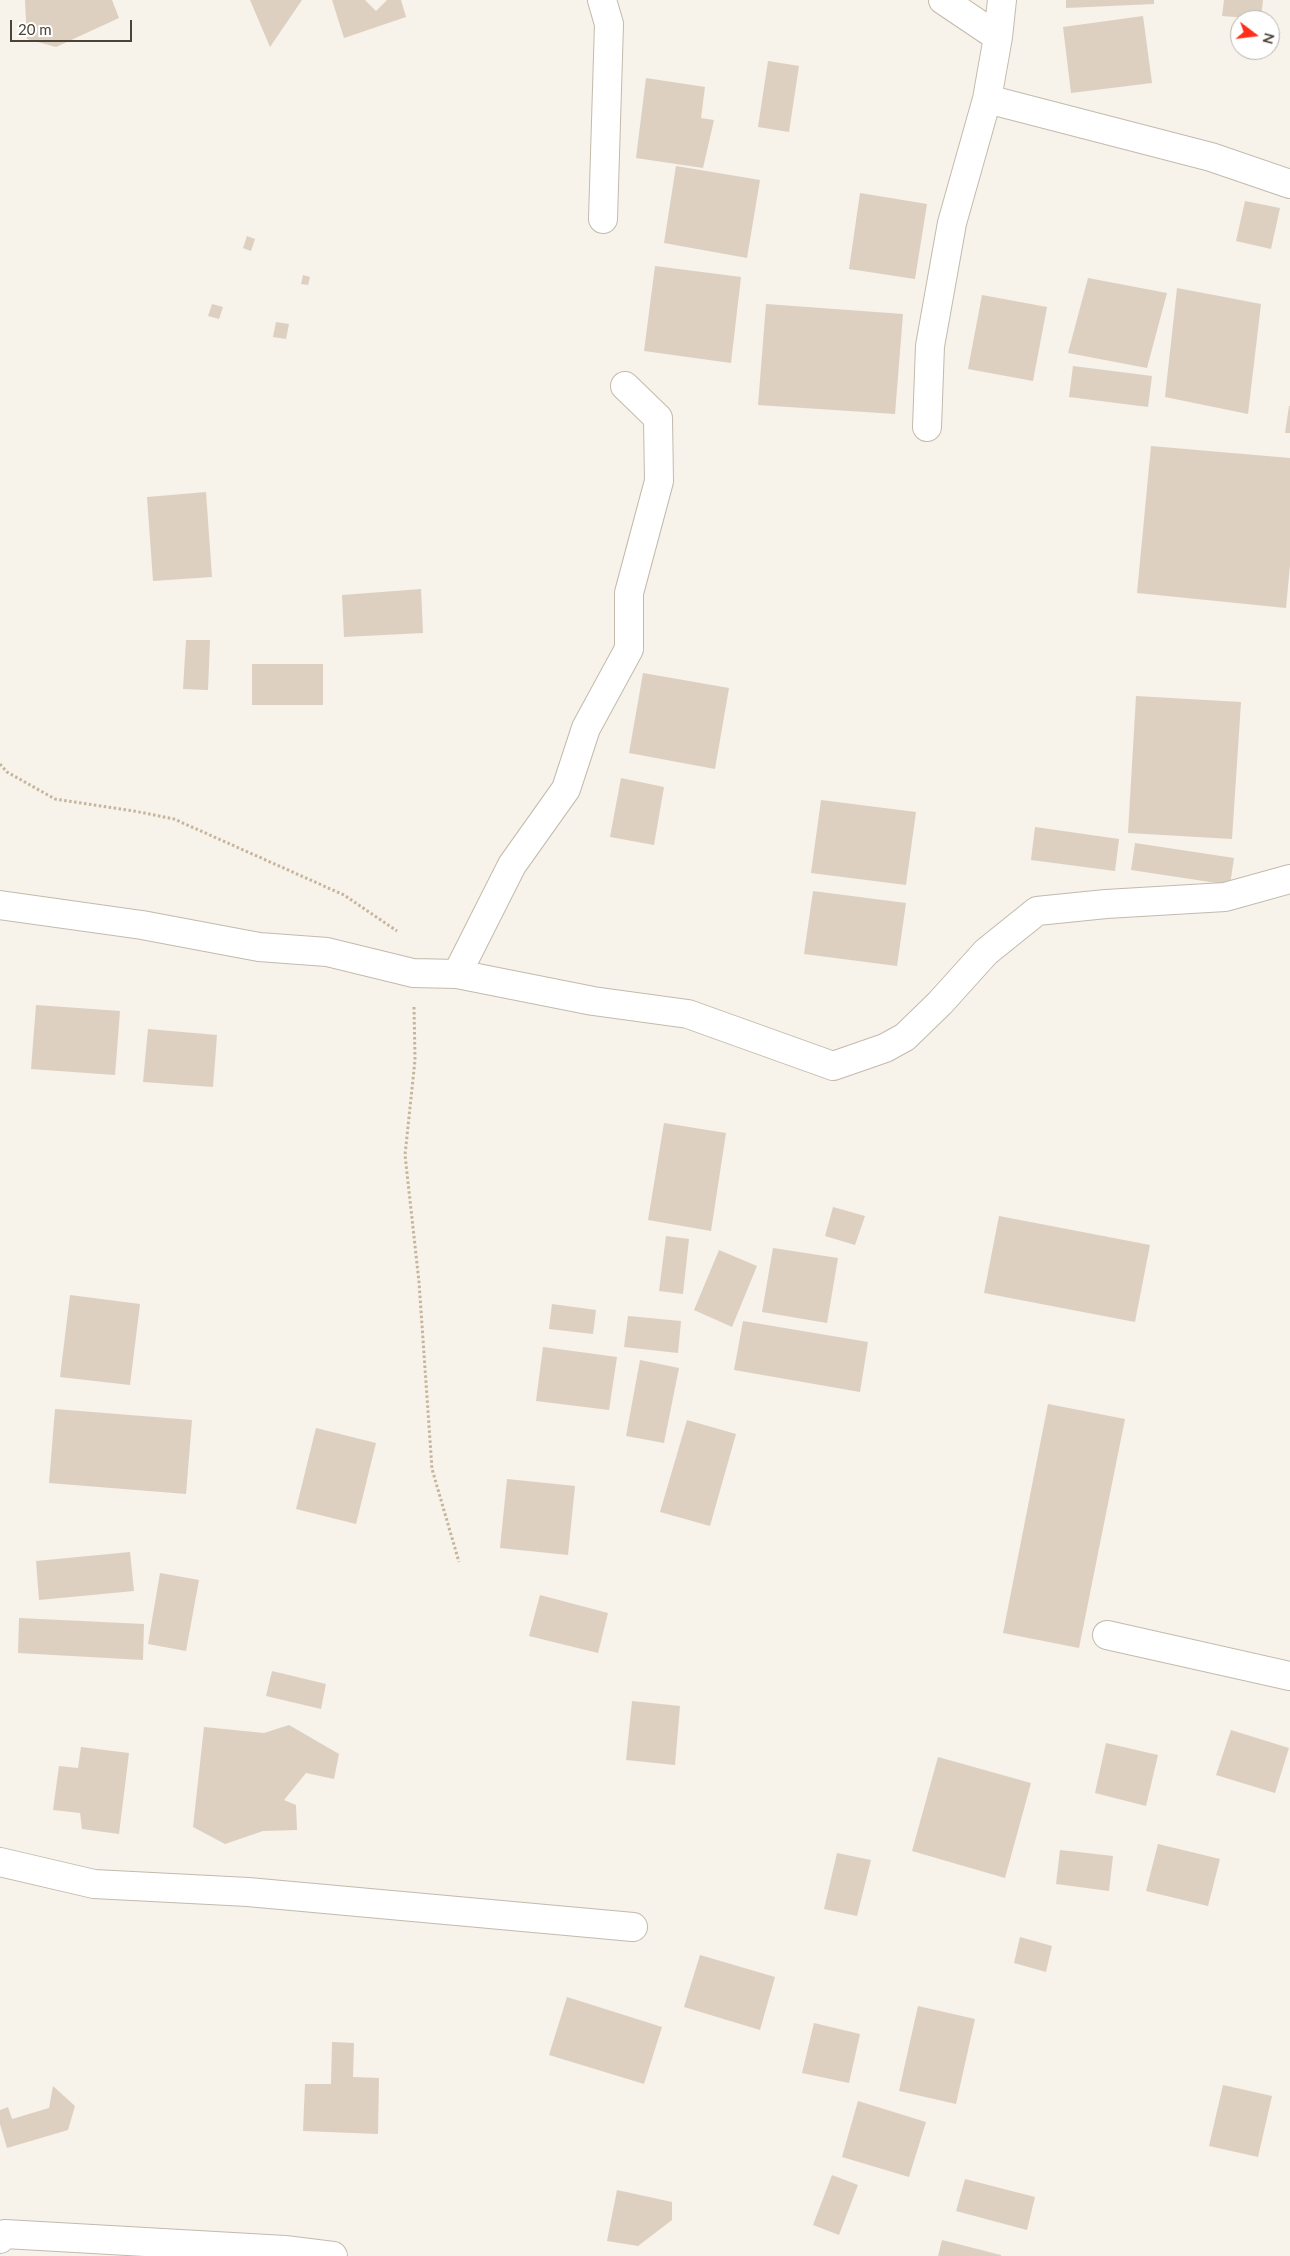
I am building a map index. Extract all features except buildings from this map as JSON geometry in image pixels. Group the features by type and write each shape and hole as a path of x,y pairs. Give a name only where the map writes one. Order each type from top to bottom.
{"street":[{"path":"602,0 609,24 603,219"},
{"path":"943,0 998,37"},
{"path":"927,428 930,346 952,223 987,99 998,37 1002,0"},
{"path":"987,99 1211,158 1290,184"},
{"path":"457,974 512,865 566,789 586,728 629,649 629,593 659,482 659,472 658,418 625,386"},
{"path":"0,905 142,925 259,947 327,952 413,973 457,974 593,1001 688,1014 832,1066 885,1048 905,1037 940,1003 986,952 1037,911 1106,904 1225,897 1290,879"},
{"path":"1108,1635 1290,1676"},
{"path":"0,1862 94,1884 248,1892 633,1927"},
{"path":"6,2238 285,2250 333,2256"}],"path":[{"path":"0,764 7,772 55,798 134,810 174,819 344,895 396,930 413,973 415,1060 405,1155 419,1282 432,1469 459,1562"}]}
